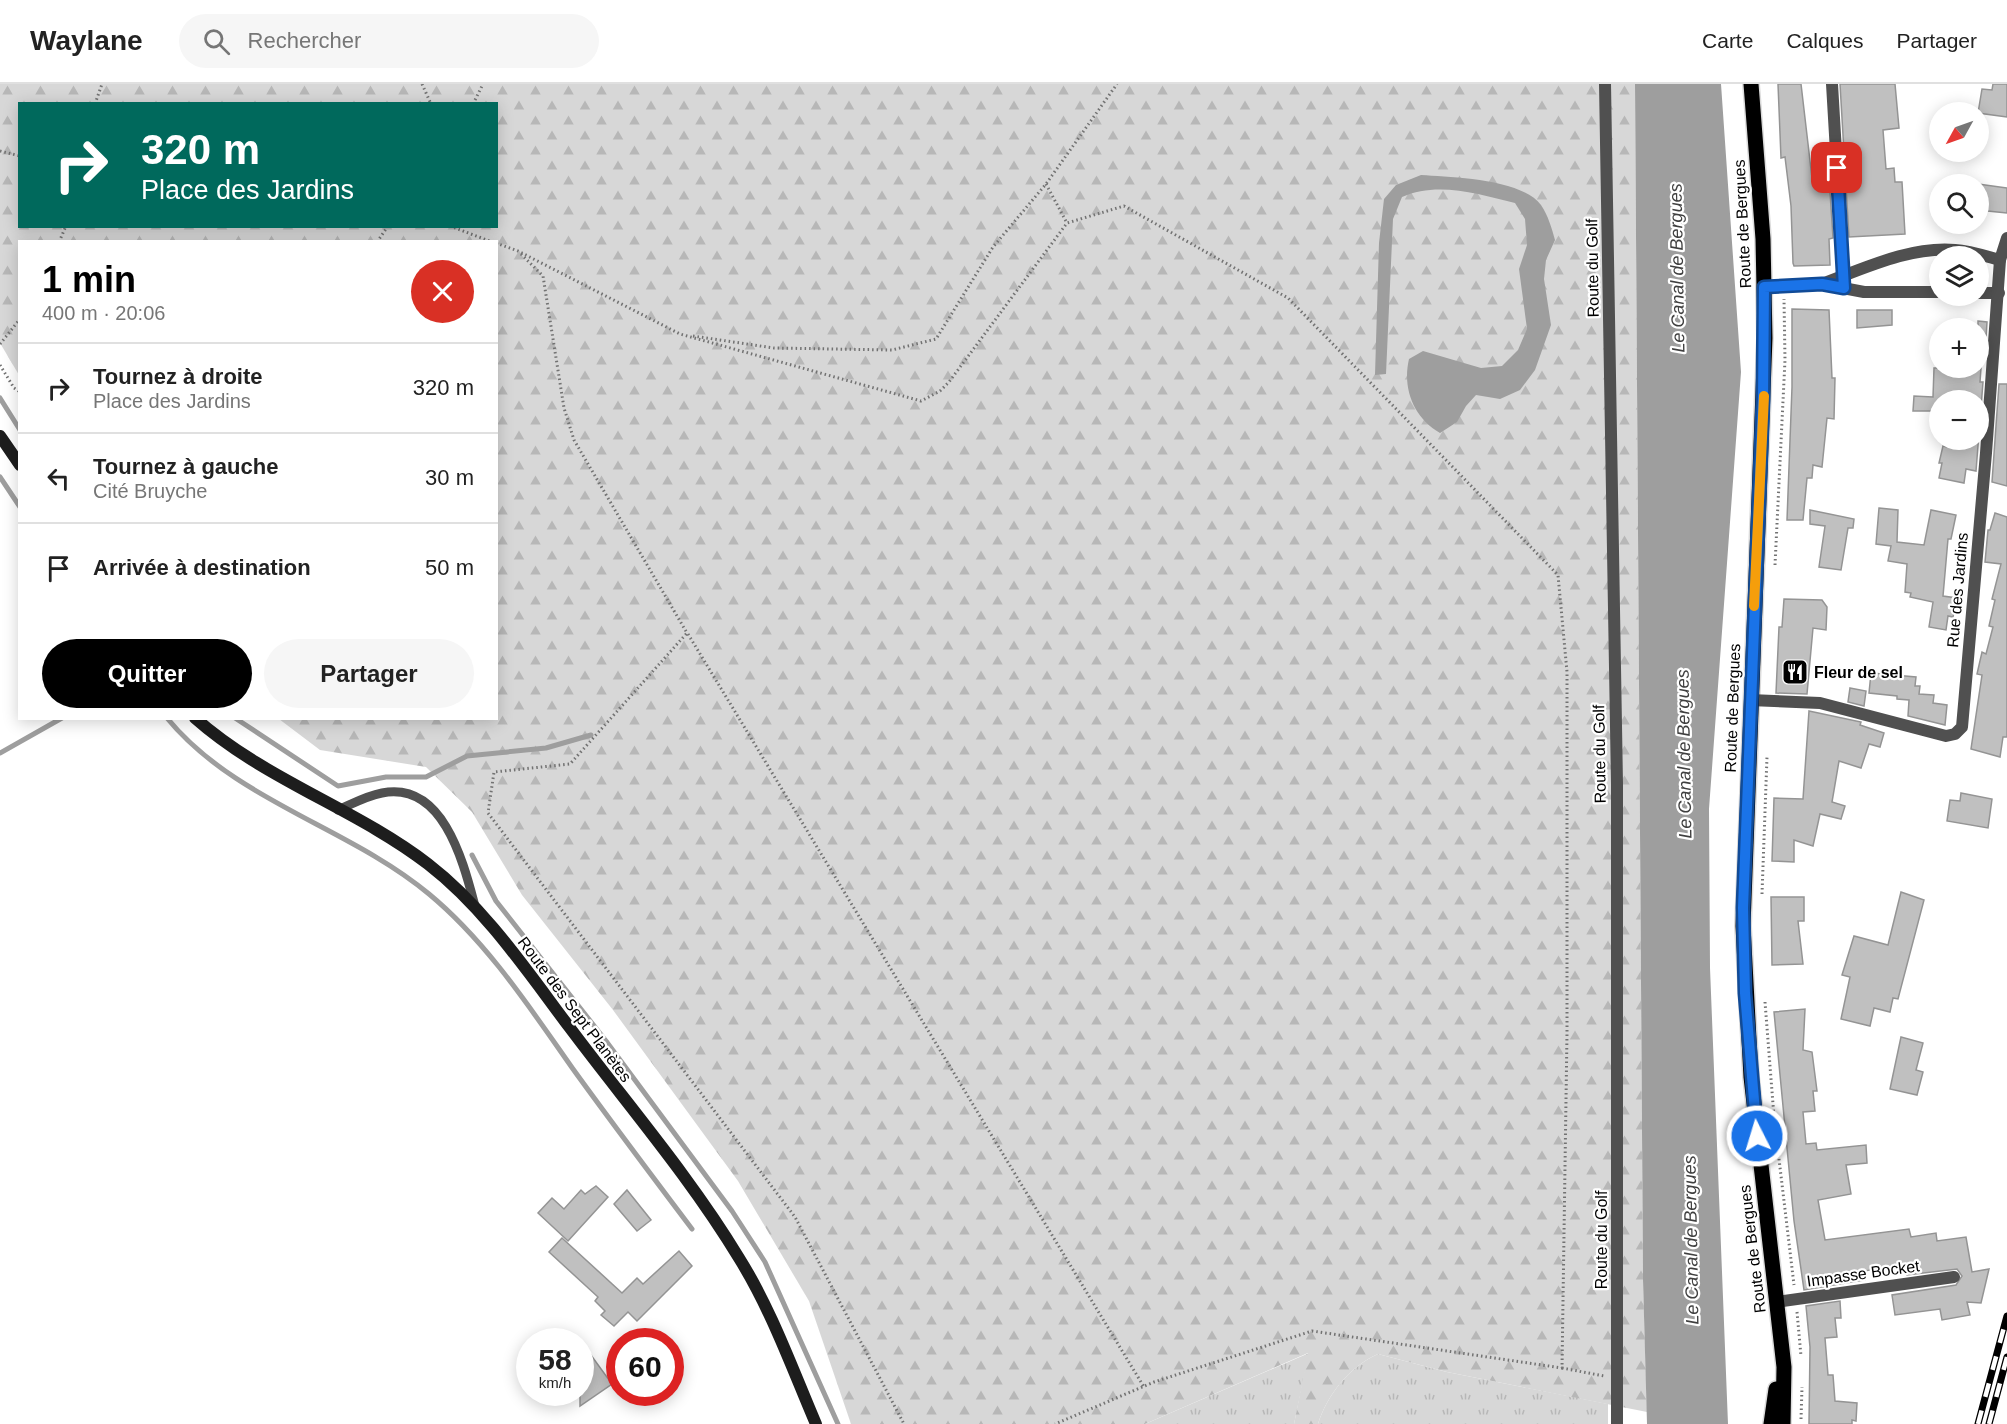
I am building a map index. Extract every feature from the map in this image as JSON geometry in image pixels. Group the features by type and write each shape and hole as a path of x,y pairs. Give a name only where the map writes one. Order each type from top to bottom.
{"main road":[{"name":"Route de Bergues","path":"1751,84 1764,287 1763,400 1743,865 1745,993 1757,1136 1784,1376 1783,1424"},
{"path":"0,436 18,462"},
{"name":"Route des Sept Planètes","path":"198,720 251,762 338,810 427,864 475,908 523,967 732,1246 766,1310 816,1424"},
{"name":"Route de Bergues","path":"1771,1424 1780,1332"}],"street":[{"name":"Route du Golf","path":"1605,84 1617,784 1617,1424"},
{"path":"1832,84 1843,282"},
{"name":"Rue des Jardins","path":"1750,700 1810,702 1946,736 1955,734 1962,727 2000,260 2007,238"},
{"path":"1764,287 1843,282 1888,260 1942,249 1962,250 2000,260"},
{"path":"1843,282 1873,292 1929,292"},
{"path":"1989,293 1999,293"},
{"name":"Impasse Bocket","path":"1776,1302 1954,1277"}],"lane":[{"path":"338,810 382,793 410,793 422,800 438,815 453,840 464,868 475,908"}],"path":[{"path":"96,102 102,84"},
{"path":"422,84 430,102"},
{"path":"474,102 483,84"},
{"path":"680,334 774,348 892,350 936,339 993,247 1046,184 1117,84"},
{"path":"0,151 18,156"},
{"path":"1046,184 1067,223"},
{"path":"498,244 518,251 680,334 921,400 940,391 949,382 1067,223 1124,207 1288,298 1558,575 1567,672 1567,1033 1562,1368"},
{"path":"455,228 487,240"},
{"path":"518,251 543,276 564,408 574,440 687,633 1144,1387"},
{"path":"1774,569 1785,360 1783,287"},
{"path":"0,344 18,322"},
{"path":"0,365 18,391"},
{"path":"687,633 570,764 494,772 488,813 795,1217 904,1424"},
{"path":"1762,897 1767,748"},
{"path":"1763,992 1774,1117 1802,1361"},
{"path":"1055,1424 1144,1387 1312,1331 1562,1368 1617,1379"},
{"path":"1801,1424 1802,1376"}],"green space":[{"path":"0,84 1635,84 1643,1280 1647,1412 1447,1372 1378,1354 1358,1366 1341,1383 1327,1403 1318,1424 1294,1424 1308,1353 1145,1424 851,1424 809,1301 738,1181 613,1010 522,895 472,812 426,767 320,750 280,720 498,720 498,240 18,240 18,373 0,343"},
{"path":"1309,1353 1294,1424 1145,1424"},
{"path":"1378,1354 1447,1372 1608,1404 1608,1424 1318,1424 1327,1403 1341,1383 1358,1366"}],"water":[{"name":"Le Canal de Bergues","path":"1635,84 1721,84 1741,372 1709,809 1710,968 1728,1424 1647,1424 1643,1280"},
{"path":"1421,175 1486,181 1532,196 1541,205 1548,218 1555,240 1546,260 1544,279 1551,325 1535,370 1520,390 1500,399 1476,395 1466,406 1457,422 1440,433 1423,419 1412,402 1407,381 1409,359 1423,351 1481,368 1502,366 1518,350 1527,329 1519,269 1527,245 1525,219 1515,203 1444,189 1415,192 1402,197 1393,219 1386,374 1375,375 1379,243 1384,199 1396,185"}],"building":[{"path":"1778,84 1801,84 1812,178 1829,177 1833,238 1829,239 1830,265 1794,266 1793,263 1791,206 1785,157 1781,158"},
{"path":"1840,84 1895,84 1899,128 1883,130 1886,169 1894,168 1895,182 1902,182 1905,234 1849,237"},
{"path":"1993,84 2007,84 2007,117 1989,115 1989,102 1980,102 1982,89 1992,90"},
{"path":"1989,186 2007,188 2007,213 1989,211"},
{"path":"1792,309 1829,310 1832,378 1835,378 1834,419 1827,418 1822,467 1813,465 1812,478 1807,478 1803,520 1787,520 1792,387"},
{"path":"1857,310 1892,310 1892,325 1857,328"},
{"path":"1934,378 1980,378 1980,382 1983,382 1982,390 1933,390"},
{"path":"1999,384 2007,384 2007,486 1992,482"},
{"path":"1914,396 1929,397 1929,411 1913,411"},
{"path":"1942,450 1978,450 1976,471 1966,469 1964,483 1939,478 1942,463 1939,463"},
{"path":"1879,508 1898,510 1897,542 1924,545 1931,510 1956,515 1951,539 1948,539 1943,596 1957,598 1953,617 1948,616 1946,630 1929,627 1933,602 1910,597 1911,593 1905,592 1907,564 1888,561 1891,546 1876,544"},
{"path":"1810,510 1854,519 1853,528 1848,528 1841,570 1819,567 1825,526 1810,524"},
{"path":"1995,513 2007,517 2007,737 2003,737 2000,757 1971,749 1982,675 1977,674 1982,652 1986,654 1993,627 1989,626 1995,600 1992,599 2001,564 1985,562 1988,530 1990,530"},
{"path":"1784,599 1822,600 1827,607 1826,630 1813,628 1807,694 1776,693 1779,627 1782,627"},
{"path":"1871,673 1916,677 1915,686 1920,686 1919,694 1934,695 1933,703 1947,705 1945,725 1908,716 1909,700 1897,699 1897,696 1869,693"},
{"path":"1850,688 1866,691 1864,706 1848,702"},
{"path":"1809,711 1861,722 1860,725 1884,733 1880,747 1869,744 1861,768 1839,761 1832,802 1845,806 1841,819 1820,814 1813,846 1794,840 1794,862 1772,861 1774,798 1803,799"},
{"path":"1961,793 1992,799 1988,828 1947,821 1950,800 1960,801"},
{"path":"1901,892 1924,900 1898,999 1893,998 1890,1012 1874,1008 1870,1026 1841,1019 1850,977 1842,975 1854,936 1888,945"},
{"path":"1771,897 1804,897 1804,921 1798,921 1803,964 1772,965"},
{"path":"1805,1009 1803,1050 1812,1052 1817,1091 1813,1091 1815,1111 1803,1112 1806,1144 1816,1143 1817,1150 1866,1145 1867,1163 1846,1165 1851,1194 1818,1200 1825,1240 1909,1229 1911,1237 1936,1233 1937,1241 1966,1237 1972,1272 1989,1269 1981,1303 1967,1302 1970,1315 1942,1320 1940,1309 1895,1315 1892,1295 1956,1285 1962,1276 1957,1269 1907,1275 1906,1264 1864,1271 1865,1280 1804,1290 1794,1221 1774,1012"},
{"path":"1901,1037 1923,1043 1916,1070 1923,1072 1917,1095 1890,1089"},
{"path":"596,1186 608,1197 568,1241 538,1213 552,1198 564,1209 581,1190 585,1194"},
{"path":"627,1190 651,1220 637,1231 614,1204"},
{"path":"562,1238 622,1293 637,1278 643,1284 679,1251 692,1266 637,1321 628,1312 614,1326 601,1315 605,1311 595,1301 598,1297 549,1252"},
{"path":"1840,1301 1841,1318 1835,1318 1837,1337 1825,1338 1828,1375 1833,1375 1835,1401 1857,1403 1856,1421 1852,1420 1852,1424 1809,1424 1810,1347 1806,1306"},
{"path":"594,1359 606,1376 606,1388 594,1396"}],"waterway":[{"path":"0,398 18,427"},
{"path":"0,477 18,504"},
{"path":"0,753 58,720"},
{"path":"169,720 194,747 225,771 398,871 450,913 489,954 524,999 602,1109 692,1229"},
{"path":"238,720 338,786 386,777 426,777 467,756 546,748 591,735"},
{"path":"472,855 496,901 606,1041 732,1211 765,1262 838,1424"}],"railway":[{"path":"1978,1424 2007,1316"},
{"path":"1989,1424 2007,1357"}],"slow traffic":[{"path":"1754,606 1764,396"}],"place":[{"name":"Fleur de sel","path":"1795,672"}],"route":[{"path":"1757,1136 1745,993 1743,908 1763,400 1764,287 1822,284 1844,288 1837,168"}]}
